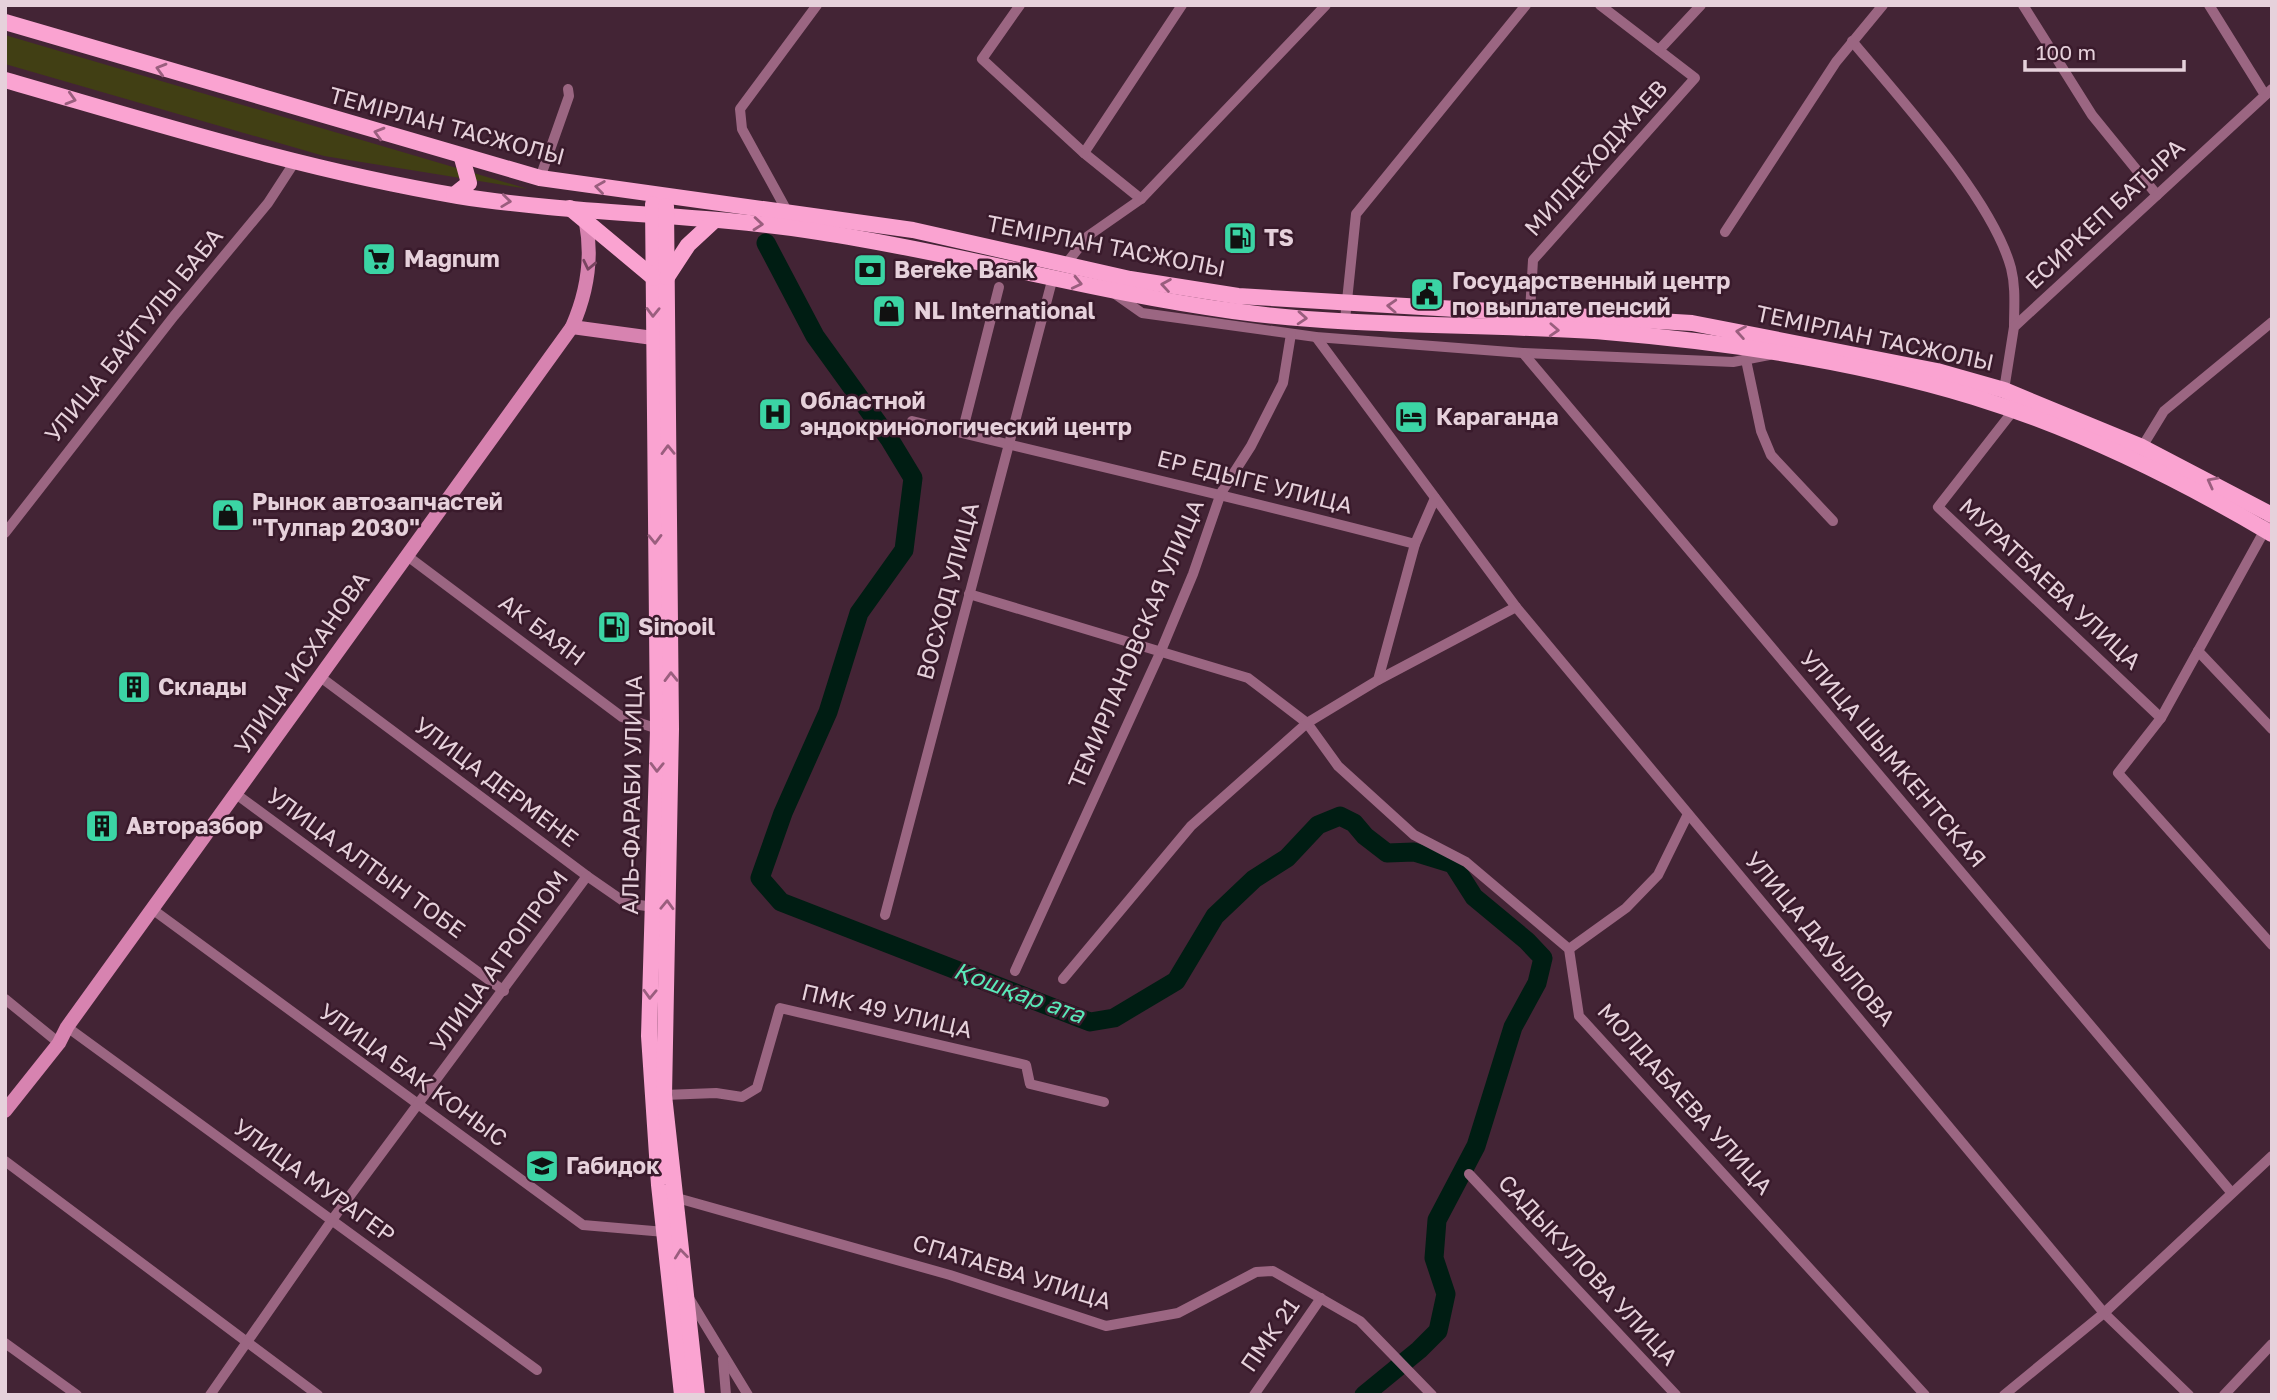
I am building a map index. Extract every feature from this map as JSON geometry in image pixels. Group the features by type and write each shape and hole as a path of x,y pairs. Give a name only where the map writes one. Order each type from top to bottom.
{"main road":[{"name":"ТЕМІРЛАН ТАСЖОЛЫ","path":"5,22 462,158 540,178 913,230 1130,279 1346,312 1690,340 1779,353 1904,380 1971,396 2013,411 2129,458 2270,524"},
{"name":"ТЕМІРЛАН ТАСЖОЛЫ","path":"5,80 294,163 454,195 790,227 910,246 1113,292 1236,312 1530,312 1705,326 1937,371 2004,390 2142,447 2270,524"},
{"path":"454,195 469,183 462,158"},
{"name":"АЛЬ-ФАРАБИ УЛИЦА","path":"661,196 659,215 671,729 664,1095 667,1196 665,1232 682,1395"},
{"path":"570,208 586,223 661,278 715,220"},
{"name":"УЛИЦА ИСХАНОВА","path":"5,1111 60,1043 67,1027 572,327 581,307 592,254 586,223"},
{"name":"АЛЬ-ФАРАБИ УЛИЦА","path":"661,278 653,338 657,729 649,1036 667,1196 686,1293 697,1395"},
{"path":"572,327 653,338"}],"street":[{"path":"787,211 739,118 740,109 817,5"},
{"path":"1020,5 982,59 1084,153 1141,199"},
{"path":"1084,153 1182,5"},
{"path":"1066,264 1088,236 1141,199 1326,5"},
{"path":"1346,312 1356,214 1526,5"},
{"name":"МИЛДЕХОДЖАЕВ","path":"1530,312 1533,260 1695,78 1600,5"},
{"name":"МИЛДЕХОДЖАЕВ","path":"1659,50 1700,5"},
{"path":"1725,232 1852,41 1883,5"},
{"path":"2023,5 2092,116 2157,195"},
{"path":"2208,5 2268,92"},
{"path":"1852,41 1912,113 1973,194 2003,245 2015,285 2014,327 2004,390"},
{"path":"540,178 569,96 568,89"},
{"name":"ЕСИРКЕП БАТЫРА","path":"2014,327 2268,92"},
{"name":"УЛИЦА БАЙТУЛЫ БАБА","path":"5,533 167,325 268,203 294,163"},
{"name":"ВОСХОД УЛИЦА","path":"885,915 1053,278"},
{"path":"962,433 999,287"},
{"path":"1113,292 1142,313 1316,337 1523,353 1733,362 1779,353"},
{"path":"2142,447 2164,411 2272,322"},
{"name":"ТЕМИРЛАНОВСКАЯ УЛИЦА","path":"1015,971 1160,653 1193,574 1221,493 1251,446 1283,383 1291,334"},
{"name":"УЛИЦА ДАУЫЛОВА","path":"1316,337 1516,607 2104,1313 2189,1395"},
{"name":"УЛИЦА ШЫМКЕНТСКАЯ","path":"1523,353 2231,1192"},
{"path":"1746,360 1761,431 1771,455 1833,521"},
{"name":"МУРАТБАЕВА УЛИЦА","path":"2013,411 1938,508 2161,718"},
{"name":"ЕР ЕДЫГЕ УЛИЦА","path":"912,421 1007,446 1221,493 1415,544"},
{"path":"1378,680 1415,544 1435,498"},
{"path":"2270,524 2161,718 2118,773 2272,945"},
{"name":"АК БАЯН","path":"406,555 622,717 657,729"},
{"path":"969,594 1248,678 1307,723 1338,766 1414,835 1466,862 1569,949 1626,908 1658,875 1688,814"},
{"path":"1063,979 1191,827 1307,723 1378,680 1516,607"},
{"path":"2198,651 2272,729"},
{"name":"УЛИЦА ДЕРМЕНЕ","path":"319,676 626,903 653,907"},
{"name":"УЛИЦА АЛТЫН ТОБЕ","path":"236,794 504,991"},
{"name":"УЛИЦА АГРОПРОМ","path":"210,1395 332,1220 587,876"},
{"name":"УЛИЦА БАК КОНЫС","path":"152,909 583,1225 665,1232"},
{"name":"МОЛДАБАЕВА УЛИЦА","path":"1569,949 1579,1016 1925,1395"},
{"path":"5,999 60,1043"},
{"name":"ПМК 49 УЛИЦА","path":"664,1095 716,1093 743,1097 751,1093 757,1088 780,1008 1026,1065 1030,1084 1104,1101"},
{"name":"УЛИЦА МУРАГЕР","path":"67,1027 537,1370"},
{"path":"2004,1395 2104,1313 2272,1156"},
{"path":"5,1161 318,1395"},
{"name":"САДЫКУЛОВА УЛИЦА","path":"1469,1174 1676,1395"},
{"name":"СПАТАЕВА УЛИЦА","path":"667,1196 950,1275 1106,1326 1178,1313 1256,1272 1273,1271 1360,1321 1432,1395"},
{"path":"686,1293 748,1395"},
{"name":"ПМК 21","path":"1254,1395 1321,1298"},
{"path":"5,1343 77,1395"},
{"path":"2224,1395 2272,1344"},
{"path":"722,1356 726,1395"}],"shaded area":[{"path":"5,35 528,189 324,156 5,64"}],"waterway":[{"name":"Қошқар ата","path":"766,243 815,336 890,440 913,478 904,550 859,613 828,712 783,813 760,878 781,902 1090,1022 1114,1018 1176,981 1215,916 1254,879 1287,858 1318,825 1340,816 1354,823 1365,836 1387,853 1414,852 1453,864 1474,897 1527,941 1543,958 1537,983 1513,1027 1476,1146 1437,1220 1434,1258 1446,1294 1438,1331 1364,1395"}],"place":[{"name":"TS","path":"1240,238"},
{"name":"Magnum","path":"379,259"},
{"name":"Bereke Bank","path":"870,270"},
{"name":"Государственный центр по выплате пенсий","path":"1427,294"},
{"name":"NL International","path":"889,311"},
{"name":"Областной эндокринологический центр","path":"775,414"},
{"name":"Караганда","path":"1411,417"},
{"name":"Рынок автозапчастей \"Тулпар 2030\"","path":"228,515"},
{"name":"Sinooil","path":"614,627"},
{"name":"Склады","path":"134,687"},
{"name":"Авторазбор","path":"102,826"},
{"name":"Габидок","path":"542,1166"}]}
